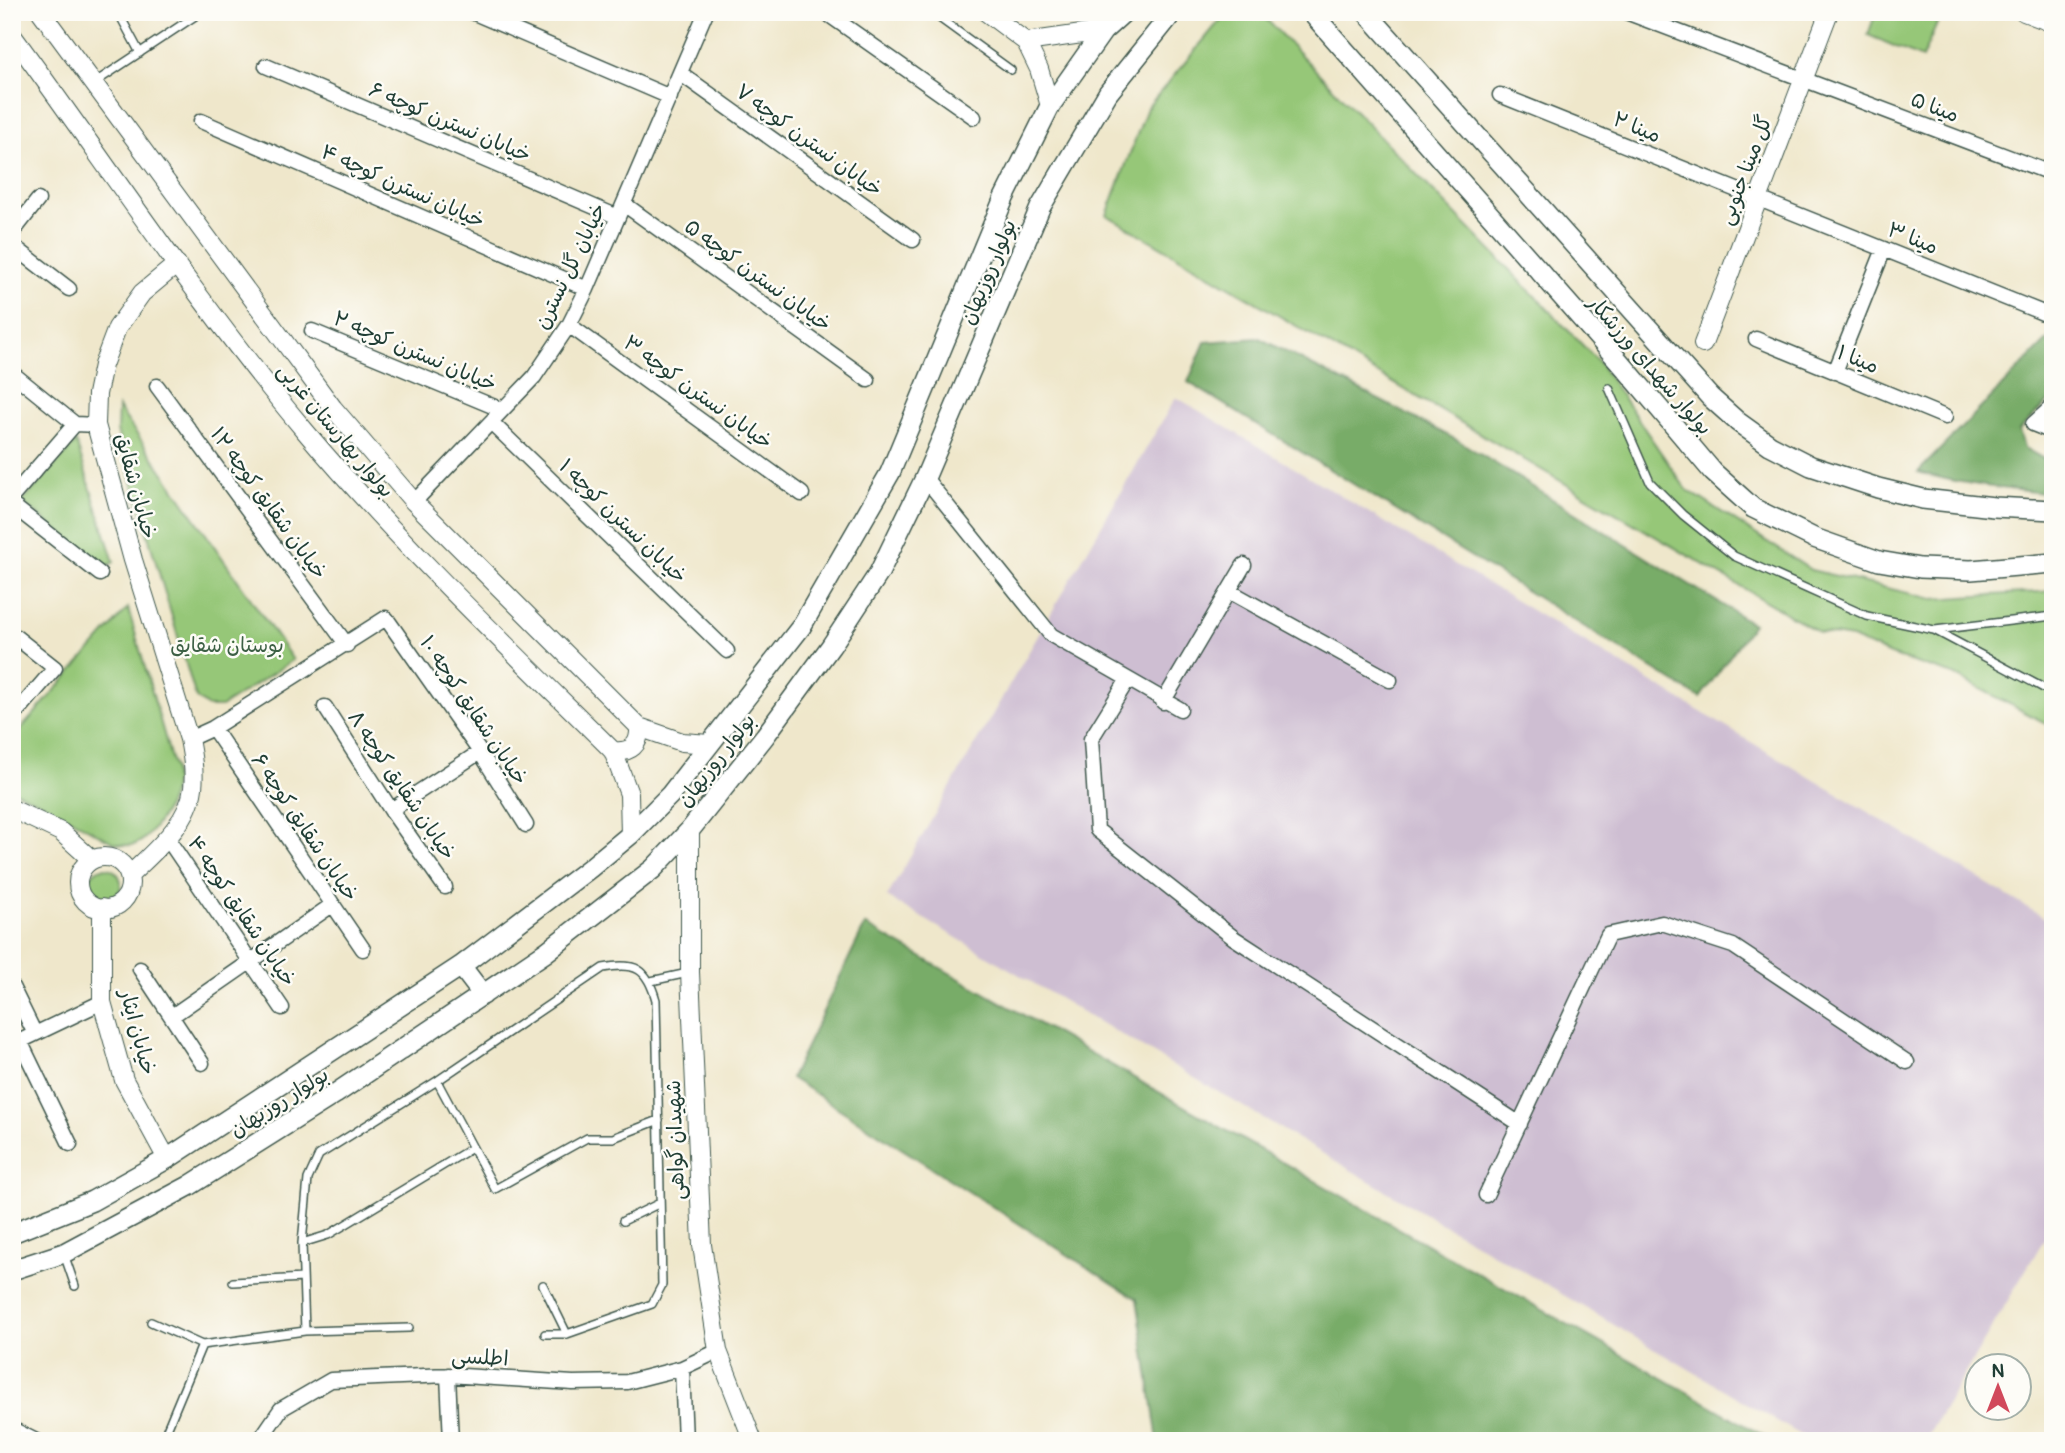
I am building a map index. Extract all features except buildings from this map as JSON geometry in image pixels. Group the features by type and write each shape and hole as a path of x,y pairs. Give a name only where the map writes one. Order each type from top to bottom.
{"main road":[{"name":"بولوار روزبهان","path":"12,1233 92,1200 167,1159 461,966 630,835 670,795 801,627 890,473 1004,198 1050,106 1103,31 1124,12"},
{"name":"بولوار روزبهان","path":"12,1270 64,1253 189,1186 335,1094 546,952 638,882 690,830 765,736 831,646 879,573 925,478 1040,208 1108,93 1173,12"},
{"name":"بولوار شهدای ورزشکار","path":"1311,12 1625,368 1713,472 1754,508 1814,538 1879,561 1920,568 1971,570 2053,563"},
{"name":"بولوار شهدای ورزشکار","path":"1366,12 1710,397 1738,422 1770,445 1811,466 1878,488 1923,499 2053,510"},
{"path":"461,966 483,995"}],"street":[{"name":"بولوار بهارستان غربی","path":"41,12 333,408 414,502 639,727 682,742 710,744"},
{"path":"472,12 670,97"},
{"name":"خیابان گل نسترن","path":"414,502 534,377 569,325 706,12"},
{"path":"825,12 974,117"},
{"path":"986,12 1026,42 1039,69 1050,106"},
{"name":"مینا ۵","path":"1626,12 2053,174"},
{"name":"گل مینا جنوبی","path":"1703,344 1829,12"},
{"path":"2024,12 2053,23"},
{"path":"1026,42 1103,31"},
{"name":"بولوار بهارستان غربی","path":"12,35 278,399 381,520 613,751 629,794 630,835"},
{"name":"خیابان نسترن کوچه ۶","path":"266,66 621,210"},
{"name":"خیابان نسترن کوچه ۷","path":"680,73 913,240"},
{"name":"مینا ۲","path":"1500,95 1758,198"},
{"name":"خیابان نسترن کوچه ۴","path":"201,121 587,289"},
{"name":"مینا ۳","path":"1758,198 2053,317"},
{"path":"12,233 38,201"},
{"name":"خیابان نسترن کوچه ۵","path":"621,210 868,380"},
{"path":"12,245 69,289"},
{"path":"1835,372 1884,249"},
{"name":"خیابان شقایق","path":"129,876 167,838 183,817 193,791 194,767 189,739 133,561 96,425 97,394 103,365 117,328 142,293 177,264"},
{"name":"خیابان نسترن کوچه ۳","path":"569,325 802,494"},
{"name":"خیابان نسترن کوچه ۲","path":"312,331 502,410"},
{"name":"مینا ۱","path":"1756,339 1945,417"},
{"path":"12,373 75,424 96,425"},
{"name":"خیابان شقایق کوچه ۱۲","path":"157,386 346,645"},
{"path":"2053,406 2033,424 2053,432"},
{"name":"خیابان نسترن کوچه ۱","path":"491,422 727,651"},
{"path":"12,497 75,424"},
{"path":"925,478 1051,635 1163,702 1180,709"},
{"path":"12,505 100,574"},
{"path":"1163,702 1244,565"},
{"path":"1229,590 1390,680"},
{"name":"خیابان شقایق کوچه ۱۰","path":"346,645 386,618 480,752 526,825"},
{"path":"12,634 55,668 12,718"},
{"path":"189,739 213,728 346,645"},
{"path":"1127,681 1091,739 1097,830 1234,937 1520,1124"},
{"name":"خیابان شقایق کوچه ۸","path":"325,707 391,810 445,887"},
{"path":"613,751 624,752 634,747 639,738 639,727"},
{"name":"خیابان شقایق کوچه ۶","path":"213,728 363,949"},
{"path":"391,810 480,752"},
{"path":"12,809 61,832 92,860"},
{"name":"شهیدان گواهی","path":"690,830 690,972 702,1245 718,1351 753,1441"},
{"name":"خیابان شقایق کوچه ۴","path":"167,838 282,1008"},
{"path":"105,857 116,860 129,876 130,887 122,901 116,905 103,908 88,902 79,889 80,873 92,860 105,857"},
{"path":"172,1016 332,905"},
{"name":"خیابان ایثار","path":"103,908 102,1002 124,1080 167,1159"},
{"path":"1486,1195 1608,935 1662,923 1733,946 1907,1062"},
{"path":"140,969 202,1063"},
{"path":"12,987 35,1034"},
{"path":"70,1144 16,1043 102,1002"},
{"name":"اطلسی","path":"259,1441 281,1409 331,1380 449,1376 573,1383 627,1381 682,1368 718,1351"},
{"path":"682,1368 685,1441"},
{"path":"449,1376 450,1441"},
{"path":"12,1429 36,1441"}],"lane":[{"path":"118,12 140,53"},
{"path":"94,84 201,12"},
{"path":"930,12 1011,70"},
{"path":"1609,388 1650,482 1683,515 1734,556 1867,616 1934,630 2053,693"},
{"path":"1934,630 2053,616"},
{"path":"305,1331 302,1243 308,1179 319,1155 437,1081 603,968 622,965 638,968 651,981 656,1000 662,1285 652,1304 567,1334 545,1334"},
{"path":"651,981 690,972"},
{"path":"437,1081 495,1189 587,1138 613,1138 659,1120"},
{"path":"302,1243 328,1235 472,1148"},
{"path":"623,1221 660,1203"},
{"path":"64,1253 75,1286"},
{"path":"233,1282 303,1278"},
{"path":"543,1285 567,1334"},
{"path":"151,1322 202,1345 305,1331 409,1328"},
{"path":"167,1429 202,1345"}],"shaded area":[{"path":"1176,397 2053,923 2053,1224 1977,1352 1964,1352 1964,1375 1925,1441 1811,1441 887,897"}],"green space":[{"path":"1227,12 1251,12 1265,18 1597,360 1686,489 1811,570 1933,599 2053,591 2053,727 1954,675 1890,655 1852,638 1820,633 1107,215 1147,108"},
{"path":"1876,12 1928,12 1940,17 1922,58 1868,35"},
{"path":"2053,334 2053,397 2019,430 2024,448 2053,464 2053,494 1968,483 1918,472"},
{"path":"1259,338 1459,441 1753,624 1700,698 1188,382 1205,342"},
{"name":"بوستان شقایق","path":"118,407 293,660 221,707 208,707 196,698 117,431"},
{"path":"76,442 114,562 104,568 22,502"},
{"path":"128,608 174,769 174,780 168,805 159,821 142,840 128,845 114,843 42,803 12,790 12,739"},
{"path":"105,868 117,872 121,884 117,896 105,900 93,896 89,884 93,872"},
{"path":"865,925 1773,1441 1158,1441 1137,1299 791,1078"}]}
